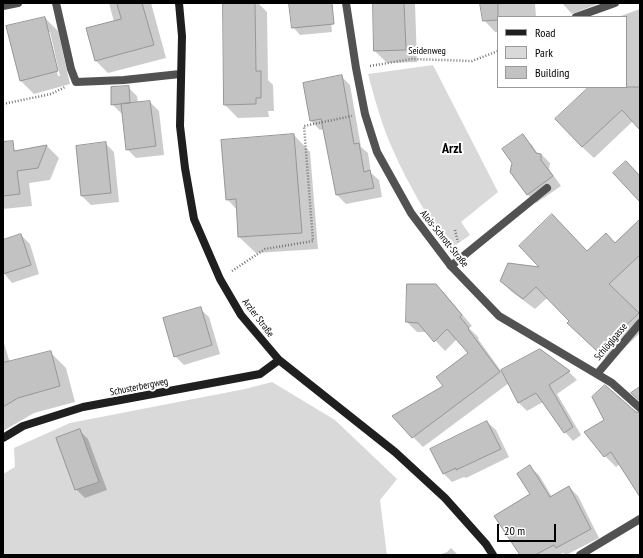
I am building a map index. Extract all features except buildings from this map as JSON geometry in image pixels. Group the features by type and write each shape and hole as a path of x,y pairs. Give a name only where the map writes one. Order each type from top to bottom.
{"main road":[{"name":"Arzler Straße","path":"179,3 182,36 180,126 185,168 194,219 220,279 241,315 279,360 401,457 445,498 486,544 493,555"},
{"name":"Schusterbergweg","path":"3,438 23,426 83,408 260,374 279,360"}],"street":[{"path":"3,6 18,3"},
{"path":"56,3 71,69 76,82 124,80 180,74"},
{"name":"Alois-Schrott-Straße","path":"346,3 364,114 377,152 411,213 451,266 499,316 612,383 640,408"},
{"path":"579,16 615,3"},
{"path":"451,266 547,188"},
{"name":"Schlöglgasse","path":"597,374 640,322"},
{"path":"580,555 640,519"}],"path":[{"name":"Seidenweg","path":"356,68 412,59 472,61 497,51"},
{"path":"3,104 51,94 76,82"},
{"path":"237,268 265,249 313,241 304,126 364,114"}],"green space":[{"path":"433,65 498,192 461,222 470,235 449,250 419,201 399,163 382,122 368,74"},
{"path":"272,382 335,420 397,479 380,500 387,555 3,555 3,474 15,467 14,448 70,423 245,389"}],"district":[{"name":"Arzl","path":"452,149"}]}
